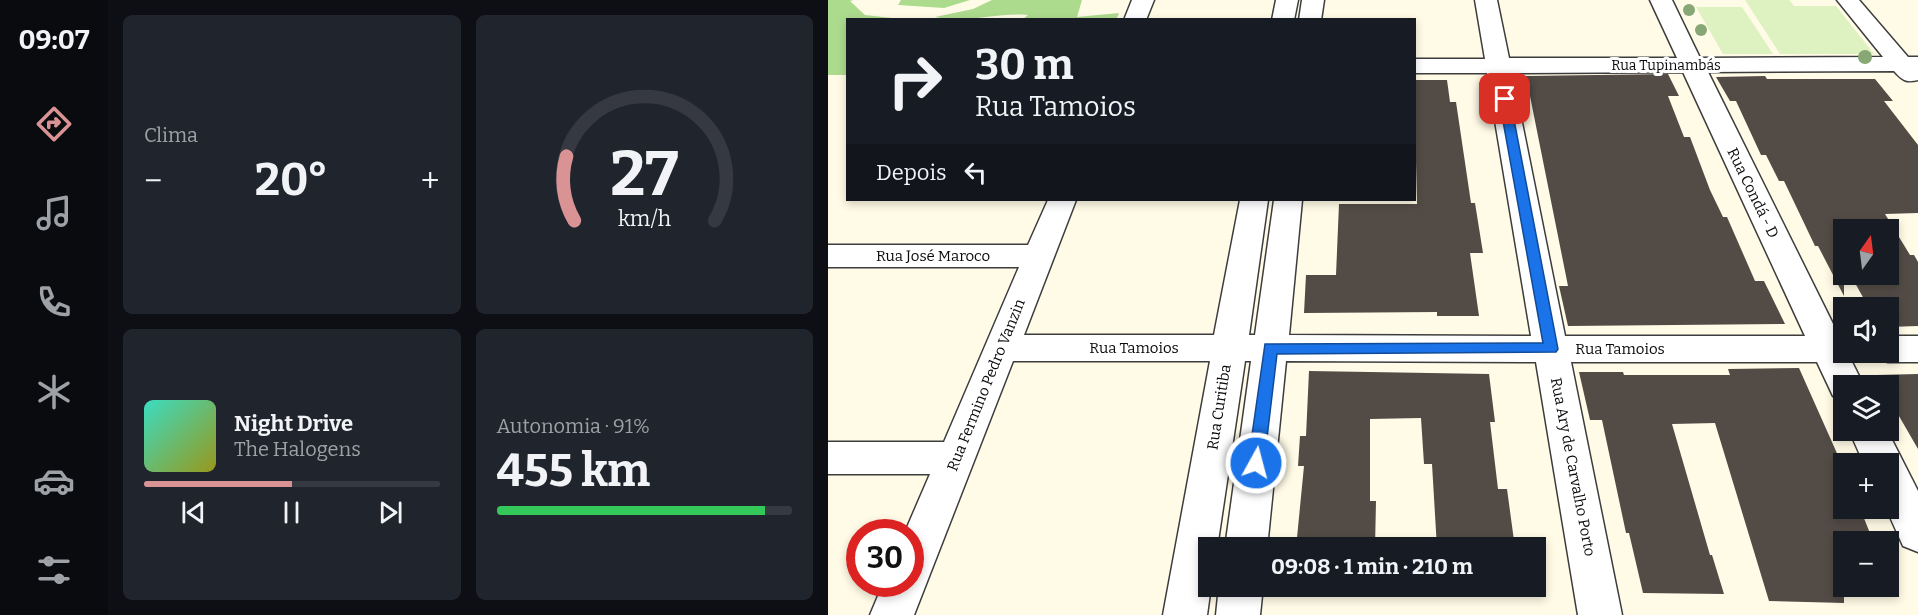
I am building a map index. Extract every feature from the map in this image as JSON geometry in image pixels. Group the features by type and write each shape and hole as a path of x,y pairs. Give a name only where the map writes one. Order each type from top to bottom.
{"street":[{"path":"1136,18 1143,0"},
{"path":"1283,18 1287,0"},
{"path":"1310,18 1312,0"},
{"name":"Rua Ary de Carvalho Porto","path":"1486,0 1600,615"},
{"name":"Rua Condá - D","path":"1661,0 1690,66 1833,343"},
{"path":"1848,0 1909,64 1918,85"},
{"name":"Rua Tupinambás","path":"1416,66 1909,64"},
{"name":"Rua Fermino Pedro Vanzin","path":"924,536 1062,201"},
{"name":"Rua Curitiba","path":"1185,615 1254,201"},
{"path":"1247,537 1288,201"},
{"name":"Rua José Maroco","path":"828,256 1038,256"},
{"name":"Rua Tamoios","path":"1001,348 1833,349"},
{"path":"1899,349 1918,349"},
{"path":"828,458 956,458"},
{"path":"1899,494 1918,533"},
{"path":"892,615 900,597"},
{"path":"1238,615 1240,597"}],"green space":[{"path":"828,0 854,0 850,1 865,15 892,18 846,18 846,75 828,75"},
{"path":"901,0 970,0 944,8 898,5"},
{"path":"992,0 1082,0 1077,17 1119,13 1117,18 1024,18 1028,15 973,18 935,17 973,9"},
{"path":"1745,0 1789,0 1794,6 1836,6 1874,54 1780,54"},
{"path":"1696,7 1742,7 1773,54 1723,54"}],"building":[{"path":"1668,74 1679,96 1668,96 1684,137 1690,137 1710,190 1723,217 1727,217 1755,281 1764,281 1785,324 1568,326 1559,286 1568,286 1526,76"},
{"path":"1716,77 1875,79 1893,101 1884,101 1918,145 1918,213 1885,214 1888,219 1833,219 1833,275 1818,246 1815,246 1784,181 1779,181 1766,155 1761,155 1736,101 1730,101"},
{"path":"1416,80 1447,80 1450,102 1456,102 1471,203 1475,203 1483,253 1470,253 1479,316 1437,316 1437,312 1304,313 1306,275 1336,275 1339,204 1417,204"},
{"path":"1899,237 1910,255 1914,255 1918,262 1918,326 1899,327 1899,297 1863,297 1856,285 1899,285"},
{"path":"1838,285 1844,285 1844,296"},
{"path":"1799,368 1837,453 1833,453 1833,519 1864,519 1869,531 1833,531 1833,597 1844,597 1844,603 1769,601 1715,423 1672,424 1710,555 1712,555 1724,594 1643,593 1629,533 1626,533 1602,420 1590,420 1579,372 1623,372 1624,375 1730,375 1728,369"},
{"path":"1309,371 1489,374 1495,422 1490,422 1498,489 1507,489 1514,537 1436,537 1432,464 1424,464 1421,418 1370,419 1370,501 1376,501 1375,537 1297,537 1304,466 1298,466 1300,436 1306,436"},
{"path":"1918,374 1918,449 1899,416 1899,375 1876,375"}],"route":[{"path":"1256,463 1270,348 1551,349 1505,99"}]}
